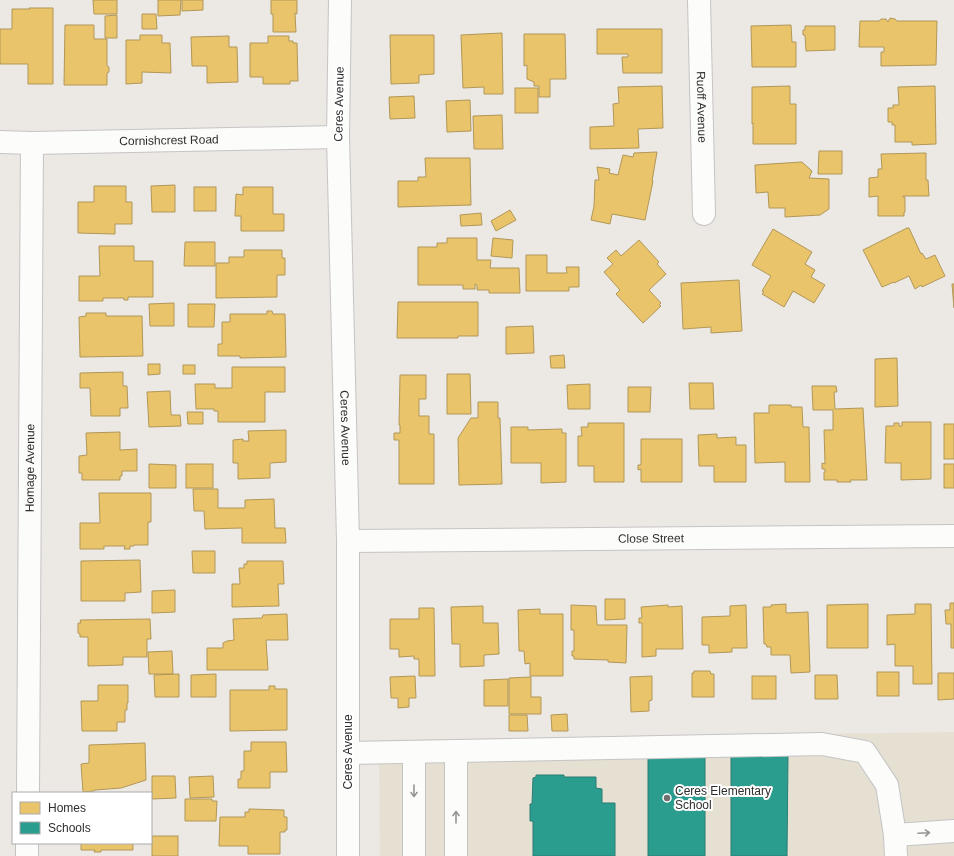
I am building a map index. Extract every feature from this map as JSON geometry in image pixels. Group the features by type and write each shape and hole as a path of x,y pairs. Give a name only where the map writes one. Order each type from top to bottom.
{"street":[{"name":"Ceres Avenue","path":"340,0 338,137 348,541 348,856"},
{"name":"Ruoff Avenue","path":"699,0 704,214"},
{"name":"Cornishcrest Road","path":"0,142 32,143 338,137"},
{"name":"Homage Avenue","path":"28,792 32,143"},
{"name":"Close Street","path":"348,541 954,536"},
{"path":"348,753 822,744 865,752 887,785 895,835 896,856"},
{"path":"414,752 414,856"},
{"path":"456,752 456,856"},
{"path":"895,835 954,831"},
{"path":"27,844 27,856"}],"shaded area":[{"name":"Ceres Elementary School","path":"954,732 954,856 380,856 379,740"}],"building: Homes":[{"path":"93,0 117,0 117,14 94,14"},
{"path":"158,0 181,0 180,15 158,16"},
{"path":"182,0 203,0 203,10 182,11"},
{"path":"271,0 297,0 297,14 295,13 296,32 273,32"},
{"path":"29,8 53,8 53,84 28,84 28,64 0,64 0,29 12,29 12,9 30,9"},
{"path":"142,14 156,14 157,29 142,29"},
{"path":"117,15 117,38 105,38 105,16"},
{"path":"890,18 897,21 937,21 936,65 881,66 881,52 884,52 884,47 859,47 860,21 879,21 881,19 886,19 888,22"},
{"path":"65,25 94,25 94,39 107,39 107,66 109,67 109,72 107,73 107,85 64,85"},
{"path":"791,25 792,42 796,42 796,67 752,67 751,26"},
{"path":"805,26 835,26 835,50 806,51 805,35 803,35"},
{"path":"597,29 662,29 662,73 623,73 622,57 628,57 628,54 597,54"},
{"path":"502,33 503,94 484,94 484,87 463,88 461,35"},
{"path":"524,34 565,34 566,79 550,79 550,97 539,97 539,86 534,86 534,82 527,79 527,65 524,66"},
{"path":"140,35 162,35 162,43 170,43 171,73 142,72 142,83 126,84 126,40 140,40"},
{"path":"390,35 434,35 434,74 419,75 419,83 391,84"},
{"path":"229,36 229,47 237,47 238,82 207,83 207,66 192,66 191,37"},
{"path":"268,36 289,36 289,41 297,43 298,81 290,81 290,84 263,84 263,77 250,77 250,43 268,43"},
{"path":"662,86 663,128 638,129 639,148 590,149 590,127 614,126 613,104 619,103 618,87"},
{"path":"790,86 790,104 796,104 796,144 753,144 752,87"},
{"path":"935,86 936,144 912,145 912,142 895,142 895,125 892,125 892,122 888,122 888,108 893,108 893,105 899,105 898,87"},
{"path":"515,88 538,88 538,113 515,113"},
{"path":"414,96 415,118 390,119 389,97"},
{"path":"470,100 471,131 447,132 446,101"},
{"path":"502,115 503,149 474,149 473,116"},
{"path":"819,151 842,151 842,174 818,174"},
{"path":"657,152 645,220 612,214 610,224 591,220 594,206 595,180 599,180 597,167 610,169 609,173 618,175 623,155 633,157 634,153"},
{"path":"926,153 926,180 928,180 929,196 903,196 905,197 904,216 878,216 878,196 869,197 869,178 878,177 878,169 882,169 881,154"},
{"path":"425,158 470,158 471,205 398,207 398,181 418,181 418,177 426,177"},
{"path":"802,162 812,171 809,178 829,179 829,209 820,215 785,217 785,208 769,208 768,192 756,193 755,165"},
{"path":"175,185 175,212 152,212 151,186"},
{"path":"94,186 126,186 126,202 132,202 132,224 115,224 115,234 78,233 78,202 94,202"},
{"path":"194,187 216,187 216,211 194,211"},
{"path":"243,187 273,187 273,214 284,214 284,231 241,231 241,216 235,216 236,194 243,195"},
{"path":"510,210 516,220 496,231 491,221"},
{"path":"481,213 482,225 461,226 460,215"},
{"path":"909,228 921,254 922,253 926,259 935,255 945,276 922,287 921,285 915,289 909,276 882,287 863,250"},
{"path":"773,229 812,252 805,264 815,270 811,277 825,285 814,303 793,291 784,307 762,294 764,292 762,291 771,276 752,265"},
{"path":"447,238 477,238 477,260 491,260 490,268 519,268 520,293 489,293 489,290 477,290 477,285 475,284 475,289 463,289 463,285 418,285 418,247 437,247 437,243 447,243"},
{"path":"493,238 513,240 512,258 491,256"},
{"path":"639,240 659,262 657,264 666,274 649,290 661,303 659,305 661,306 643,323 616,294 620,290 604,272 613,264 607,258 616,250 621,256"},
{"path":"185,242 215,242 215,266 184,266"},
{"path":"99,246 134,246 134,261 153,261 153,297 128,297 128,300 124,300 124,298 103,298 103,301 79,301 79,276 100,276"},
{"path":"244,250 282,250 282,258 285,258 285,275 277,275 277,297 216,298 216,263 229,263 229,257 244,257"},
{"path":"526,255 547,255 547,273 567,273 566,267 579,267 579,287 569,287 569,291 526,291"},
{"path":"739,280 742,331 711,333 711,327 683,329 681,283"},
{"path":"952,284 954,284 954,308"},
{"path":"398,302 478,302 478,336 458,336 458,338 397,338"},
{"path":"174,303 174,326 150,326 149,304"},
{"path":"188,304 215,304 214,327 188,327"},
{"path":"267,311 272,311 273,314 285,314 286,357 240,358 240,356 218,356 218,344 222,344 222,322 230,322 230,314 267,314"},
{"path":"86,313 106,313 106,316 142,316 143,356 80,357 79,317 86,316"},
{"path":"533,326 534,353 506,354 506,327"},
{"path":"564,355 565,368 551,368 550,356"},
{"path":"897,358 898,406 875,407 875,359"},
{"path":"148,364 160,364 160,374 148,375"},
{"path":"183,365 195,365 195,374 183,374"},
{"path":"232,367 285,367 285,392 265,392 265,422 218,422 218,411 214,411 214,409 196,409 195,384 215,384 215,388 232,388"},
{"path":"123,372 123,386 127,386 128,408 120,408 120,416 91,416 90,388 80,388 80,373"},
{"path":"447,374 470,374 471,414 447,414"},
{"path":"400,375 426,375 426,399 419,399 419,416 429,416 429,434 434,434 434,484 399,484 399,440 394,440 394,433 400,433"},
{"path":"689,383 713,383 714,409 690,409"},
{"path":"590,384 590,409 568,409 567,385"},
{"path":"812,386 836,386 837,392 834,392 835,409 863,408 867,480 837,482 837,480 824,480 825,469 822,469 822,463 825,464 824,430 833,430 833,410 813,410"},
{"path":"628,387 651,387 650,412 628,412"},
{"path":"170,391 171,415 180,415 181,426 149,427 147,392"},
{"path":"478,402 498,402 498,418 500,418 502,484 459,485 458,438 471,418 478,418"},
{"path":"769,405 791,405 791,407 802,407 803,427 809,427 810,482 785,482 785,462 755,463 754,413 769,413"},
{"path":"187,412 203,412 203,424 188,424"},
{"path":"902,422 931,422 931,479 901,480 901,463 885,463 886,426 894,426 894,423 899,423 899,426 902,426"},
{"path":"588,423 624,423 624,482 594,482 594,466 578,466 578,436 582,436 581,427 588,427"},
{"path":"944,424 954,424 954,459 944,459"},
{"path":"511,427 528,427 528,430 562,429 562,433 566,433 566,482 541,483 541,463 511,463"},
{"path":"286,430 286,462 270,463 270,478 238,479 238,463 233,463 233,440 243,439 243,441 249,441 248,431"},
{"path":"120,432 120,450 137,449 137,471 122,471 120,480 82,480 82,473 79,473 79,456 87,455 86,433"},
{"path":"717,434 717,438 736,437 736,445 746,445 746,482 714,482 714,466 699,466 698,435"},
{"path":"641,439 682,439 682,482 641,482 641,469 638,470 638,465 641,465"},
{"path":"149,464 176,465 176,488 149,488"},
{"path":"186,464 213,464 213,488 186,488"},
{"path":"944,464 954,464 954,488 944,488"},
{"path":"193,489 218,489 218,508 245,508 245,500 274,499 275,528 285,528 286,543 242,543 242,528 205,529 204,511 194,511"},
{"path":"99,493 151,493 151,522 148,522 148,545 134,545 130,546 130,549 124,549 125,546 104,546 104,549 80,549 80,523 100,523"},
{"path":"192,551 215,551 215,573 193,573"},
{"path":"140,560 141,592 125,593 125,601 81,601 81,561"},
{"path":"247,561 283,561 284,584 278,584 279,606 232,607 232,584 240,584 239,568 244,568 244,564 247,564"},
{"path":"175,590 175,612 152,613 152,591"},
{"path":"605,599 625,599 625,619 605,620"},
{"path":"950,603 954,603 954,648 951,648 951,624 946,624 945,610 950,610"},
{"path":"786,604 786,613 808,612 810,672 791,673 790,655 771,655 771,647 767,647 766,644 764,644 763,607"},
{"path":"868,604 868,648 827,648 827,605"},
{"path":"915,604 931,604 932,684 913,684 913,666 895,666 895,644 887,645 887,615 915,614"},
{"path":"571,605 596,606 597,625 627,625 626,663 608,662 608,660 574,659 574,656 572,656 572,651 574,651 574,630 571,630"},
{"path":"668,605 668,607 682,606 683,649 656,649 656,656 642,657 642,623 639,623 639,618 642,618 641,607"},
{"path":"746,605 747,648 732,648 732,652 709,653 709,645 702,645 702,617 730,616 730,606"},
{"path":"483,606 483,623 498,623 499,654 484,655 484,666 460,667 460,644 452,644 451,607"},
{"path":"419,608 434,608 435,676 419,676 419,659 414,659 414,656 399,657 399,649 390,649 390,619 419,619"},
{"path":"540,609 540,614 563,614 563,676 530,676 530,663 525,664 524,651 519,651 518,610"},
{"path":"287,614 288,640 266,640 268,670 207,670 207,648 223,648 223,643 234,640 233,619 262,618 263,615"},
{"path":"150,619 151,639 147,639 147,657 123,657 123,665 88,666 88,637 80,637 80,634 78,633 78,623 81,623 80,620"},
{"path":"172,651 173,674 149,674 148,652"},
{"path":"694,671 710,671 711,674 714,674 714,697 692,697 692,673 694,673"},
{"path":"877,672 899,672 899,696 877,696"},
{"path":"938,673 954,673 954,699 938,700"},
{"path":"179,674 179,697 155,697 154,675"},
{"path":"216,674 216,697 191,697 191,675"},
{"path":"815,675 837,675 838,699 815,699"},
{"path":"415,676 416,698 409,698 409,707 398,708 398,698 391,698 390,677"},
{"path":"652,676 652,700 649,701 649,711 631,712 630,677"},
{"path":"752,676 776,676 776,699 752,699"},
{"path":"531,677 531,697 541,697 541,714 509,714 509,678"},
{"path":"508,679 508,706 484,706 484,680"},
{"path":"98,685 128,685 128,703 127,710 125,710 125,722 117,722 117,731 82,731 81,701 98,701"},
{"path":"269,686 275,686 275,689 287,689 287,730 230,731 230,690 269,690"},
{"path":"567,714 568,731 552,731 551,715"},
{"path":"509,715 527,715 528,731 509,731"},
{"path":"251,742 286,742 287,772 270,772 270,788 238,788 238,779 241,779 241,771 244,771 244,751 251,751"},
{"path":"145,743 146,780 121,788 83,792 81,764 89,763 89,745"},
{"path":"152,776 175,776 176,798 152,799"},
{"path":"213,776 214,797 190,798 189,777"},
{"path":"185,799 212,799 212,801 217,801 216,821 185,821"},
{"path":"249,809 284,810 284,817 287,817 287,830 285,830 285,832 280,832 280,854 248,854 248,846 219,846 220,817 245,817 245,812 249,812"},
{"path":"152,836 178,836 178,856 152,856"},
{"path":"81,844 133,844 133,850 101,850 101,852 94,852 95,850 81,850"}],"building: Schools":[{"path":"705,755 705,856 648,856 648,756"},
{"path":"731,755 788,755 787,856 731,856"},
{"path":"536,775 596,777 596,788 602,789 602,803 615,803 615,856 533,856 533,821 530,821 530,804 532,804 533,778 536,777"}],"place":[{"name":"Ceres Elementary School","path":"667,798"}]}
